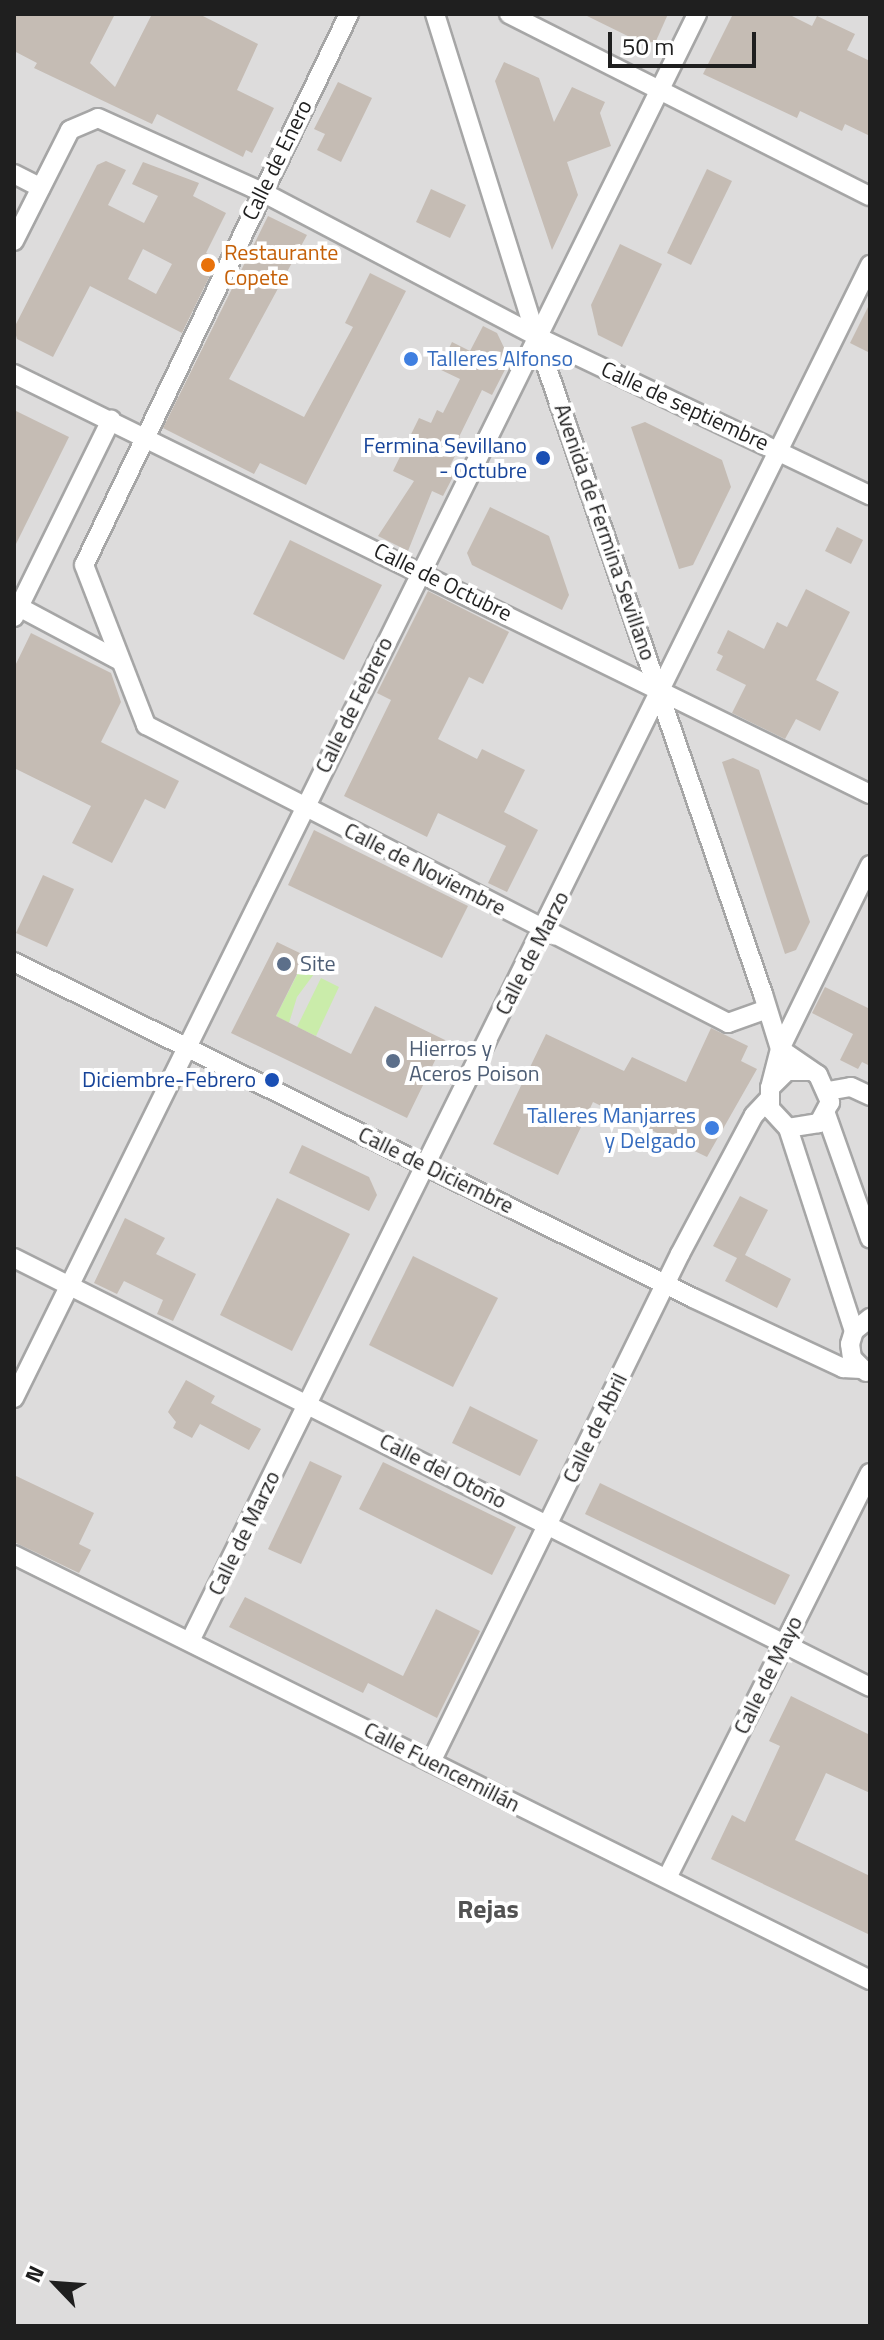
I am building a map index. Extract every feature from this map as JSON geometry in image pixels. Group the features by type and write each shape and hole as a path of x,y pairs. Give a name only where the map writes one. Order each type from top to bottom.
{"street":[{"name":"Calle de Enero","path":"145,436 349,14"},
{"name":"Avenida de Fermina Sevillano","path":"435,14 536,336 661,691 780,1049"},
{"path":"509,14 870,196"},
{"name":"Calle de Febrero","path":"14,1398 697,14"},
{"name":"Calle de septiembre","path":"41,188 70,130 98,118 262,192 536,336 870,495"},
{"path":"14,174 41,188 14,241"},
{"name":"Calle de Marzo","path":"191,1639 544,931 870,265"},
{"name":"Calle de Octubre","path":"14,374 420,570 870,794"},
{"path":"111,420 17,612 120,661"},
{"name":"Calle de Noviembre","path":"145,436 84,565 146,725 728,1023 767,1009"},
{"path":"854,1331 788,1128 774,1117 769,1094 780,1049 870,865"},
{"name":"Calle de Diciembre","path":"14,962 665,1285 843,1368 865,1371"},
{"path":"780,1049 810,1071 828,1091 826,1114 870,1238"},
{"path":"769,1094 787,1071 810,1071"},
{"path":"828,1091 851,1087 870,1096"},
{"name":"Calle de Abril","path":"431,1762 665,1285 754,1115 769,1094"},
{"path":"788,1128 810,1128 826,1114"},
{"name":"Calle del Otoño","path":"14,1258 307,1402 870,1687"},
{"path":"865,1371 850,1344 854,1331 870,1318"},
{"name":"Calle de Mayo","path":"667,1878 870,1473"},
{"name":"Calle Fuencemillán","path":"14,1555 191,1639 870,1980"}],"shaded area":[{"path":"14,14 870,14 870,2326 14,2326"}],"green space":[{"path":"301,967 314,974 297,997 289,1023 276,1016"},
{"path":"321,978 339,987 316,1036 297,1027"}],"building":[{"path":"14,14 115,14 90,63 115,87 152,14 199,14 258,44 237,90 274,108 252,153 246,150 243,157 157,114 152,124 34,68 37,63 14,51"},
{"path":"583,14 668,14 656,41 644,44"},
{"path":"733,14 788,14 812,26 817,16 855,34 847,50 870,61 870,136 845,124 842,131 800,111 797,118 703,74"},
{"path":"504,62 539,78 554,122 572,87 605,102 600,113 611,146 567,162 578,195 552,250 495,81"},
{"path":"338,82 372,98 341,162 317,150 325,134 314,129"},
{"path":"106,161 126,170 108,205 144,223 158,196 132,184 143,162 199,183 193,196 226,213 206,253 218,259 182,333 90,286 53,357 17,339 14,328 97,165","holes":["143,249 172,264 156,294 128,279"]},
{"path":"707,169 732,181 691,265 667,253"},
{"path":"431,189 466,205 450,238 416,222"},
{"path":"268,216 307,235 229,379 304,417 353,327 345,323 370,273 406,291 306,485 260,463 254,474 163,428"},
{"path":"620,244 662,264 622,347 598,335 591,305"},
{"path":"870,303 870,353 850,343"},
{"path":"483,326 497,333 510,360 492,395 482,390 459,437 463,440 450,466 457,469 443,496 432,491 408,551 378,536 414,481 393,471 419,418 431,423 437,410 443,413 460,379 439,369 452,342 470,351"},
{"path":"14,410 69,437 14,548"},
{"path":"645,422 722,460 731,487 693,565 679,569 631,427"},
{"path":"490,507 549,536 569,595 562,610 472,565 467,553"},
{"path":"837,527 863,540 851,564 825,551"},
{"path":"290,540 382,585 344,660 253,614"},
{"path":"806,589 850,612 816,680 839,692 820,731 796,719 785,739 732,713 746,685 716,670 723,656 717,653 728,630 764,649 777,622 787,627"},
{"path":"428,591 509,632 483,684 469,677 438,739 477,759 482,749 525,770 504,812 538,830 507,892 488,883 506,846 438,813 427,837 344,796 391,700 377,693"},
{"path":"31,633 111,673 121,702 101,742 179,781 165,809 145,799 112,863 72,843 91,806 14,768 14,668"},
{"path":"733,758 759,770 810,922 796,950 785,954 722,762"},
{"path":"314,830 468,906 442,958 288,885"},
{"path":"43,875 74,889 47,947 16,933"},
{"path":"277,942 306,956 276,1016 351,1054 375,1006 445,1040 407,1118 231,1033"},
{"path":"825,987 870,1009 870,1066 862,1062 858,1069 840,1060 853,1034 812,1013"},
{"path":"711,1028 748,1046 741,1061 757,1069 707,1157 593,1102 558,1175 493,1144 546,1034 624,1071 632,1057 686,1082"},
{"path":"302,1145 369,1177 377,1195 369,1211 289,1173"},
{"path":"740,1196 768,1210 745,1255 791,1279 777,1308 725,1281 737,1258 713,1246"},
{"path":"277,1198 350,1234 292,1351 220,1315"},
{"path":"125,1218 165,1238 156,1254 196,1274 173,1321 157,1314 163,1300 124,1281 117,1294 94,1283"},
{"path":"413,1256 498,1298 453,1387 369,1345"},
{"path":"186,1380 215,1396 211,1403 261,1429 249,1450 200,1424 192,1438 173,1428 176,1422 168,1412"},
{"path":"470,1406 538,1440 520,1476 452,1443"},
{"path":"310,1461 342,1476 301,1564 268,1549"},
{"path":"383,1462 516,1527 492,1575 359,1509"},
{"path":"14,1475 94,1513 79,1544 91,1550 79,1573 14,1542"},
{"path":"600,1483 790,1575 775,1605 585,1514"},
{"path":"245,1597 403,1676 436,1609 480,1631 437,1718 368,1683 363,1693 229,1627"},
{"path":"791,1696 870,1735 870,1793 826,1773 795,1840 870,1876 870,1935 711,1859 732,1815 745,1822 780,1746 769,1741"}],"place":[{"name":"Restaurante Copete","path":"208,265"},
{"name":"Talleres Alfonso","path":"411,359"},
{"name":"Fermina Sevillano - Octubre","path":"543,458"},
{"name":"Site","path":"284,964"},
{"name":"Hierros y Aceros Poison","path":"393,1061"},
{"name":"Diciembre-Febrero","path":"272,1080"},
{"name":"Talleres Manjarres y Delgado","path":"712,1128"}],"district":[{"name":"Rejas","path":"488,1909"}]}
